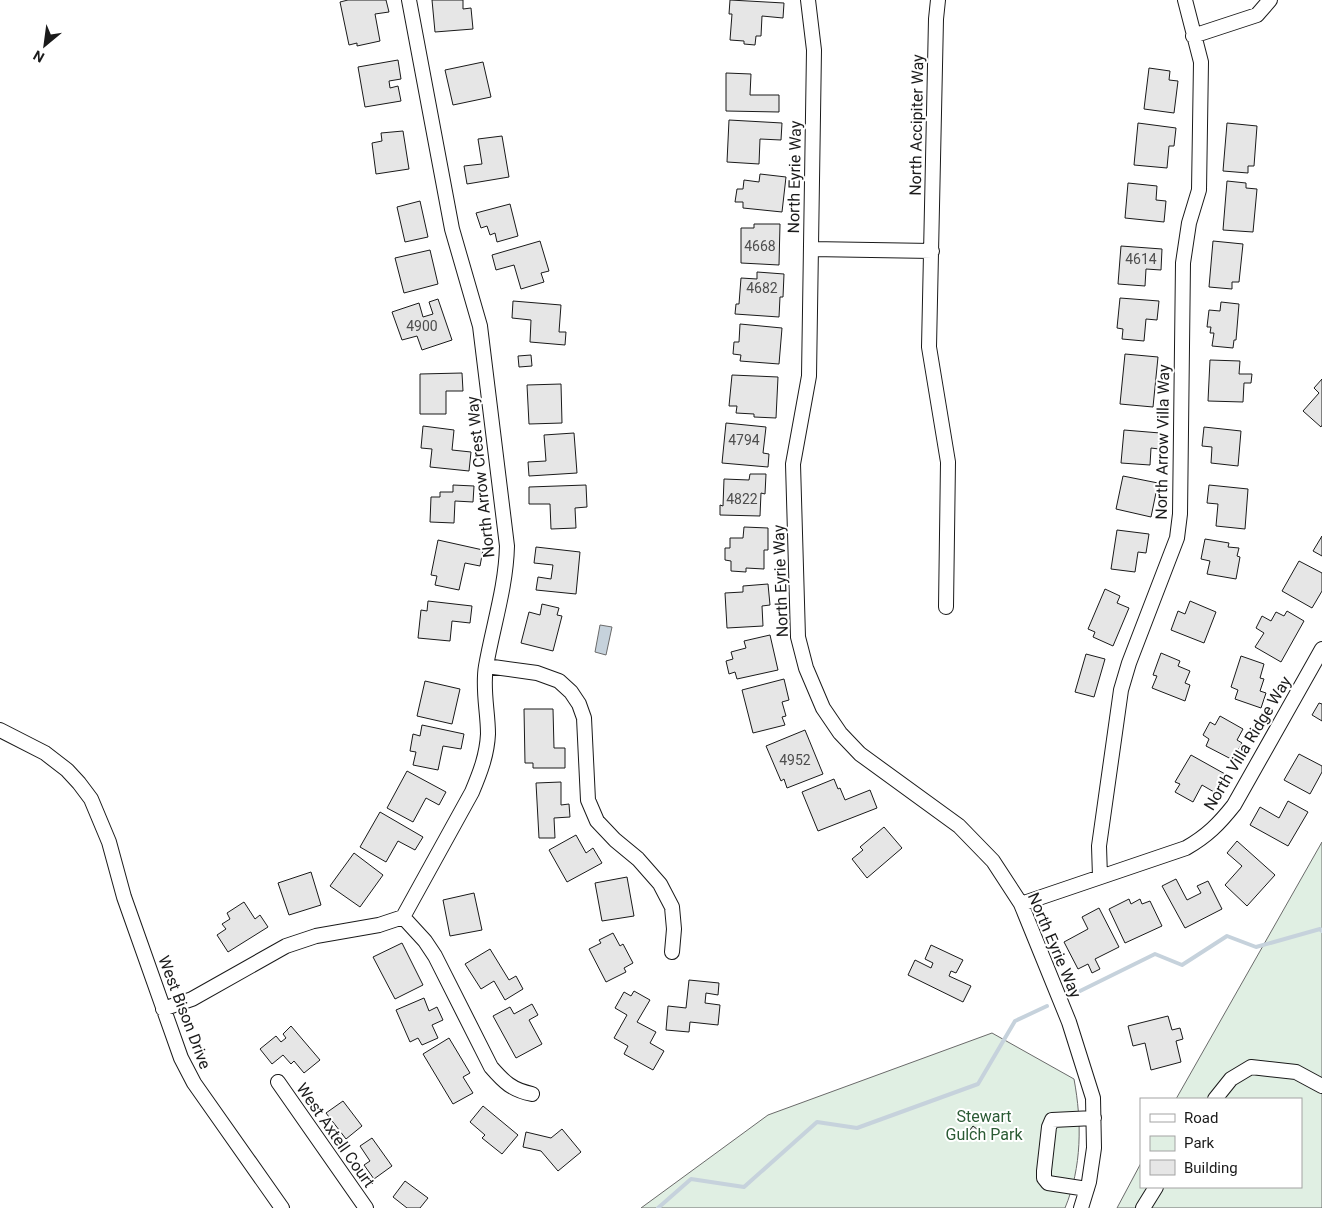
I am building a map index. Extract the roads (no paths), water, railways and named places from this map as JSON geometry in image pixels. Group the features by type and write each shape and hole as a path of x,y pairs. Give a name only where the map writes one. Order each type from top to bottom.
{"street":[{"name":"North Arrow Crest Way","path":"403,917 472,792 486,754 488,734 484,687 486,666 506,568 507,546 480,326 452,229 409,0"},
{"name":"North Eyrie Way","path":"808,0 814,50 809,376 793,464 798,638 806,668 823,708 840,732 860,754 960,826 992,861 1021,904 1069,1022 1093,1098 1094,1148 1087,1189 1081,1208"},
{"name":"North Accipiter Way","path":"938,0 936,19 929,347 948,462 946,607"},
{"name":"North Arrow Villa Way","path":"1100,876 1099,846 1121,690 1129,663 1177,538 1180,514 1183,263 1189,223 1199,190 1201,62 1185,0"},
{"path":"1193,36 1257,14 1270,0"},
{"path":"811,249 932,251"},
{"name":"North Villa Ridge Way","path":"1021,904 1186,848 1200,841 1217,826 1234,805 1322,648"},
{"path":"486,666 537,673 559,681 571,692 579,704 584,718 588,800 596,820 615,840 638,859 660,884 672,907 674,929 672,952"},
{"name":"West Bison Drive","path":"0,730 45,753 67,770 91,799 104,829 123,893 181,1058 194,1083 282,1208"},
{"path":"164,1009 192,1000 286,946 316,936 379,925 403,917 425,941 435,956 491,1067 504,1082 518,1091 532,1094"},
{"path":"1216,1098 1230,1080 1250,1067 1296,1072 1322,1086"},
{"name":"West Axtell Court","path":"278,1082 366,1208"},
{"path":"1087,1189 1048,1182 1044,1178 1044,1171 1049,1127 1052,1120 1094,1118"},
{"path":"1142,1208 1155,1188"}],"waterway":[{"path":"1076,993 1155,954 1182,965 1227,936 1256,947 1320,929 1322,931"},
{"path":"658,1208 691,1179 744,1187 817,1122 857,1128 978,1084 1015,1021 1047,1006"}],"park label":[{"name":"Stewart Gulch Park","path":"984,1125"}]}
